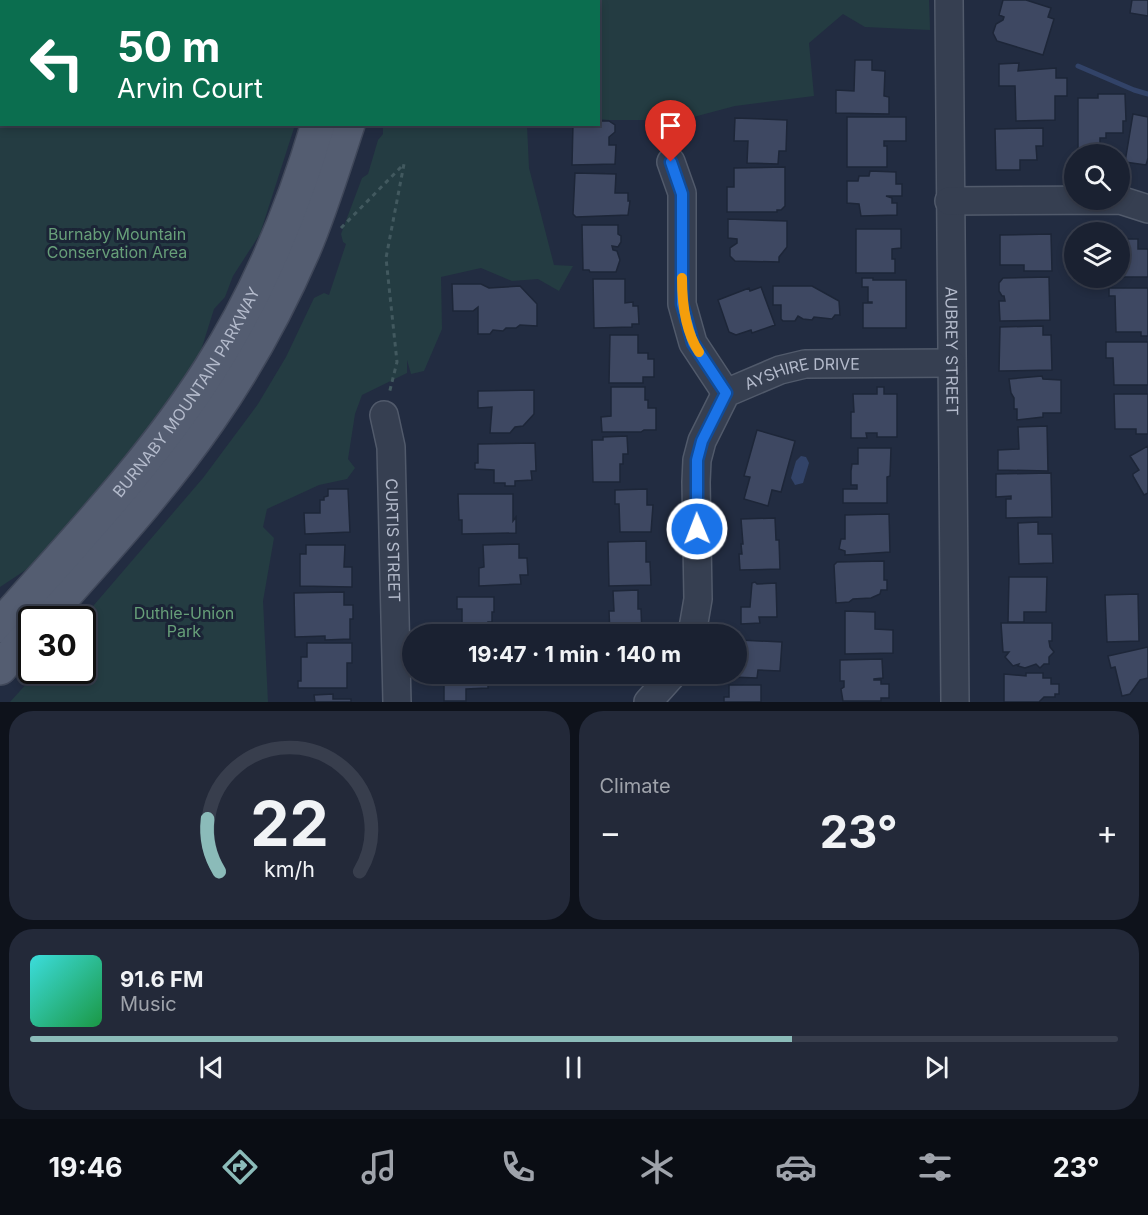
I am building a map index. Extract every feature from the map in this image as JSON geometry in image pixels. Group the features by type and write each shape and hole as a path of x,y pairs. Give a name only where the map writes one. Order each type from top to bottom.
{"main road":[{"name":"BURNABY MOUNTAIN PARKWAY","path":"0,626 99,514 157,444 209,370 238,322 270,255 296,190 317,126"},
{"name":"BURNABY MOUNTAIN PARKWAY","path":"55,606 159,486 209,421 247,361 284,292 304,248 347,126"},
{"path":"0,668 18,648"}],"street":[{"name":"AUBREY STREET","path":"949,0 955,702"},
{"path":"671,162 682,194 682,304 693,343 726,393"},
{"path":"950,201 1120,200 1148,209"},
{"name":"AYSHIRE DRIVE","path":"694,624 698,599 697,460 702,441 726,393 780,370 805,364 951,363"},
{"name":"CURTIS STREET","path":"384,415 391,447 397,702"},
{"path":"648,702 664,684"}],"path":[{"path":"340,228 404,164 386,258 397,362 384,415"}],"green space":[{"path":"600,0 929,0 930,30 865,27 843,14 809,43 814,96 735,106 667,124 651,121 600,119"},
{"name":"Burnaby Mountain Conservation Area","path":"0,126 295,126 260,234 233,276 225,297 214,309 198,360 153,424 53,552 0,587"},
{"name":"Duthie-Union Park","path":"383,126 527,126 529,168 554,265 573,266 559,291 538,279 512,281 481,268 441,277 442,329 424,371 411,374 407,360 407,373 362,395 355,414 348,459 355,468 347,479 319,485 267,509 263,527 274,538 263,601 268,702 10,702 26,684 96,684 96,606 93,606 203,478 258,404 286,357 314,298 324,293 329,295 346,244 341,234 362,178 368,174 378,140 383,134"}],"water":[{"path":"801,456 806,457 809,463 803,483 795,485 791,478 796,461"}],"building":[{"path":"1003,0 1026,0 1051,8 1048,17 1054,19 1043,55 997,41 993,33 996,24 1004,17 999,15"},
{"path":"1132,0 1148,0 1148,16 1130,13"},
{"path":"855,60 872,60 872,70 885,71 884,96 889,97 889,114 836,113 836,90 854,91"},
{"path":"1019,63 1018,71 1056,68 1056,78 1067,78 1067,96 1055,96 1055,120 1016,121 1015,86 999,86 999,64"},
{"path":"1098,94 1125,94 1126,121 1123,121 1123,133 1106,133 1106,138 1100,138 1100,144 1078,144 1078,98 1098,98"},
{"path":"1133,114 1148,117 1146,165 1130,163 1130,144 1128,144"},
{"path":"847,117 906,117 906,141 884,141 884,146 887,146 887,167 847,167"},
{"path":"735,118 787,120 786,151 779,151 778,164 747,163 748,141 734,141"},
{"path":"600,121 609,121 615,125 615,132 609,137 609,145 616,145 615,164 572,165 573,126 600,126"},
{"path":"1043,128 1043,146 1036,146 1037,160 1020,160 1020,170 996,170 995,129"},
{"path":"785,167 785,206 781,210 777,212 727,212 727,187 734,187 734,168"},
{"path":"870,171 896,172 896,184 902,184 902,196 886,196 892,198 892,203 897,203 897,215 861,216 859,204 847,203 847,181 858,181 859,176 869,176"},
{"path":"575,173 616,174 615,193 628,193 628,201 630,201 628,215 576,217 573,214"},
{"path":"728,219 787,221 787,247 779,257 779,262 735,261 730,256 730,248 737,243 737,239 728,238"},
{"path":"582,225 618,225 621,242 618,247 612,246 613,250 617,251 620,260 616,272 583,270"},
{"path":"856,229 901,229 901,248 892,249 895,273 856,273"},
{"path":"1051,234 1052,271 1024,271 1024,265 1000,265 1000,235"},
{"path":"1130,239 1138,239 1138,249 1148,249 1148,277 1130,277"},
{"path":"1049,277 1050,320 1000,321 999,301 1005,301 999,291 999,283 1003,278"},
{"path":"862,278 906,280 906,328 863,328 863,303 872,302 868,302 868,287 862,287"},
{"path":"593,279 625,279 625,303 633,302 633,306 638,306 639,324 632,324 632,327 594,328"},
{"path":"452,284 481,284 489,288 520,286 537,304 537,326 520,325 516,328 506,328 503,331 493,330 490,334 478,334 478,307 473,311 453,311"},
{"path":"773,286 812,286 839,301 840,315 835,315 832,319 814,317 812,320 798,316 795,321 783,321 781,305 773,305"},
{"path":"761,287 775,325 752,333 751,330 736,335 729,332 718,300 749,288 750,291"},
{"path":"1109,288 1148,288 1148,336 1141,336 1141,332 1116,332 1115,296 1109,296"},
{"path":"1043,326 1043,335 1051,335 1052,370 999,371 1000,327"},
{"path":"610,335 638,335 638,353 648,353 648,359 654,359 654,377 643,377 643,383 609,383"},
{"path":"1106,342 1148,342 1148,385 1114,385 1113,358 1106,358"},
{"path":"1042,376 1043,379 1061,380 1061,413 1043,413 1043,417 1017,420 1017,409 1014,409 1014,398 1009,379"},
{"path":"611,387 645,387 645,400 648,400 648,408 656,408 656,430 602,432 601,417 611,416"},
{"path":"877,387 884,387 884,394 897,394 897,437 877,437 877,433 866,433 867,438 851,438 851,412 854,412 853,394 877,394"},
{"path":"534,390 534,414 523,426 515,427 510,433 490,433 492,407 478,408 478,391"},
{"path":"1114,394 1148,394 1148,434 1136,434 1136,429 1115,429"},
{"path":"1047,426 1048,471 998,470 998,450 1019,449 1018,427"},
{"path":"757,430 795,441 781,492 772,490 768,506 744,499 750,477 744,476"},
{"path":"627,436 628,454 623,454 623,464 620,464 620,482 593,482 592,440"},
{"path":"535,443 536,471 531,471 532,480 515,481 515,486 505,486 505,483 494,483 494,470 475,469 475,463 478,463 478,444"},
{"path":"1148,446 1148,493 1144,495 1133,476 1139,470 1130,456"},
{"path":"858,448 891,448 890,476 887,477 887,503 843,503 843,489 857,489 857,485 851,485 851,471 852,464 858,464"},
{"path":"1051,473 1052,517 1006,518 1006,499 1011,499 1011,496 996,497 996,474"},
{"path":"328,489 348,489 350,532 305,534 304,513 320,513 320,500 328,496"},
{"path":"647,489 647,505 653,505 651,532 620,532 619,504 615,504 615,490"},
{"path":"458,494 513,494 513,521 516,517 516,533 462,534"},
{"path":"889,514 890,552 845,555 845,551 839,549 841,539 845,539 845,515"},
{"path":"775,518 776,540 779,540 780,569 740,570 739,554 742,554 741,544 743,544 741,519"},
{"path":"1038,522 1038,534 1052,534 1053,563 1019,564 1018,523"},
{"path":"646,541 646,562 650,562 651,585 609,586 608,542"},
{"path":"519,544 519,558 527,558 528,575 520,575 521,584 479,586 479,568 484,567 483,545"},
{"path":"306,545 345,545 344,567 352,567 352,587 300,586 300,554 306,554"},
{"path":"884,561 884,580 887,580 887,590 881,590 880,594 871,598 836,603 834,565 837,562"},
{"path":"1009,577 1047,577 1046,612 1024,612 1024,622 1008,622"},
{"path":"752,583 776,583 777,617 759,617 760,623 741,624 741,607 750,607"},
{"path":"638,590 638,609 641,609 642,624 610,624 609,611 614,611 613,591"},
{"path":"344,592 344,605 353,605 350,639 325,640 325,636 295,637 294,593"},
{"path":"1138,594 1139,641 1107,642 1105,595"},
{"path":"457,597 494,597 492,622 488,624 462,624 462,609 457,609"},
{"path":"845,611 875,612 875,629 893,630 893,653 845,654"},
{"path":"1001,623 1052,623 1052,641 1049,641 1054,652 1049,657 1049,664 1044,664 1040,668 1036,664 1025,668 1018,666 1019,664 1013,666 1005,657 1009,652 1003,652"},
{"path":"747,640 782,642 780,671 758,670 757,678 747,678"},
{"path":"307,643 352,643 352,663 347,663 347,688 298,688 298,681 301,681 301,657 307,657"},
{"path":"1148,647 1148,678 1140,680 1130,694 1122,696 1115,667 1111,668 1108,656"},
{"path":"882,659 883,678 874,680 881,680 881,684 889,684 889,698 881,698 881,701 843,701 841,689 844,687 844,681 840,681 840,660"},
{"path":"1026,673 1043,673 1043,678 1051,678 1051,684 1059,684 1059,694 1055,694 1055,697 1044,697 1039,702 1004,702 1004,674 1026,676"},
{"path":"444,684 488,684 488,688 466,689 466,701 444,701"},
{"path":"729,685 761,685 761,702 724,702 724,697 729,697"},
{"path":"333,694 333,699 351,699 351,702 315,702 314,695"}],"waterway":[{"path":"1078,66 1148,94"}],"slow traffic":[{"path":"682,278 682,304 693,343 699,352"}],"route":[{"path":"671,162 682,194 682,304 693,343 726,393 702,441 697,460 697,529"}]}
